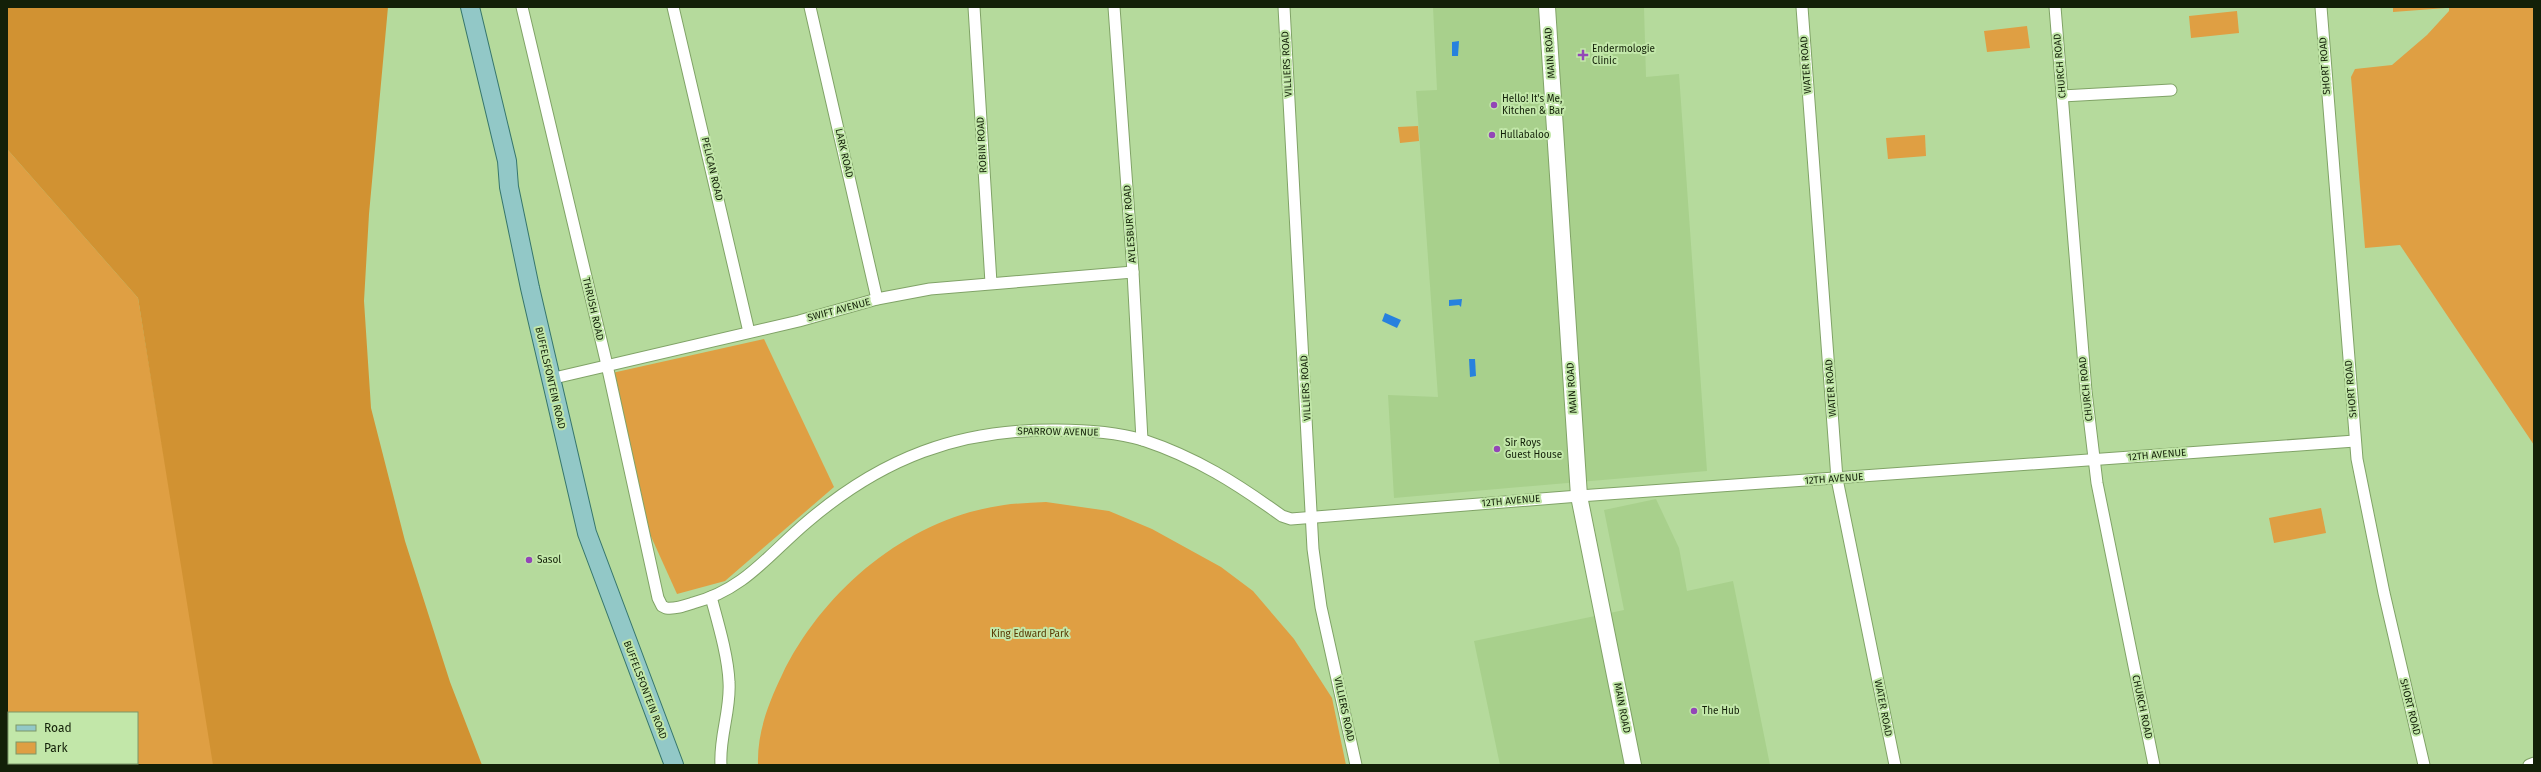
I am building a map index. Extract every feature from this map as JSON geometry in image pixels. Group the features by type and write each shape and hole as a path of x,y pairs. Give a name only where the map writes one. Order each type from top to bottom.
{"main road":[{"name":"BUFFELSFONTEIN ROAD","path":"470,7 507,161 517,185 554,378 586,533 674,765"},
{"name":"MAIN ROAD","path":"1547,7 1579,496 1634,765"}],"street":[{"name":"THRUSH ROAD","path":"522,7 607,365 658,598 662,606 666,608"},
{"name":"PELICAN ROAD","path":"673,7 749,332"},
{"name":"LARK ROAD","path":"810,7 877,299"},
{"name":"ROBIN ROAD","path":"974,7 991,284"},
{"name":"AYLESBURY ROAD","path":"1114,7 1133,272 1142,440"},
{"name":"VILLIERS ROAD","path":"1284,7 1314,517 1313,549 1321,607 1356,765"},
{"name":"WATER ROAD","path":"1802,7 1837,479 1895,765"},
{"name":"CHURCH ROAD","path":"2055,7 2086,391 2094,460 2102,514 2154,765"},
{"name":"SHORT ROAD","path":"2321,7 2355,441 2375,550 2424,765"},
{"path":"2062,96 2171,90"},
{"name":"SWIFT AVENUE","path":"554,378 749,332 877,299 930,289 1133,272"},
{"name":"SPARROW AVENUE","path":"666,608 677,608 730,590 757,570 785,541 842,493 881,469 928,450 981,434 1028,430 1106,432 1142,440 1188,458 1226,476 1286,518 1314,517"},
{"name":"12TH AVENUE","path":"1314,517 1579,496 1837,479 2355,441"},
{"path":"711,597 729,681 726,724 720,752 721,765"},
{"path":"2529,765 2534,763"}],"shaded area":[{"path":"7,7 388,7 369,214 364,301 371,408 405,541 450,682 482,765 213,765 138,298 7,149"},
{"path":"1433,7 1644,7 1646,77 1679,74 1707,471 1394,498 1388,395 1438,397 1416,91 1437,90"},
{"path":"1656,499 1679,548 1687,591 1733,581 1770,765 1500,765 1474,641 1624,610 1604,510"}],"green space":[{"path":"2393,7 2446,7 2446,8 2393,12"},
{"path":"2449,7 2534,7 2534,445 2400,245 2365,248 2351,77 2355,69 2392,65 2427,35 2449,11"},
{"path":"2237,11 2239,33 2191,38 2189,16"},
{"path":"2027,26 2030,48 1987,52 1984,31"},
{"path":"1418,126 1419,141 1400,143 1398,127"},
{"path":"1925,135 1926,156 1888,159 1886,138"},
{"path":"7,149 138,298 215,765 7,765"},
{"path":"764,339 834,487 725,581 677,594 649,532 612,373"},
{"name":"King Edward Park","path":"1046,502 1109,511 1152,529 1221,567 1253,591 1294,639 1332,698 1346,765 758,765 761,730 772,697 782,675 799,644 820,614 845,587 872,563 902,542 935,525 969,513 1004,505"},
{"path":"2321,508 2326,533 2274,543 2269,518"}],"water":[{"path":"1459,41 1458,56 1452,56 1452,42"},
{"path":"1462,299 1461,307 1459,305 1449,306 1449,300"},
{"path":"1385,313 1401,320 1397,328 1382,321"},
{"path":"1469,359 1475,359 1476,376 1470,377"}],"place":[{"name":"Endermologie Clinic","path":"1583,55"},
{"name":"Hello! It's Me, Kitchen & Bar","path":"1494,105"},
{"name":"Hullabaloo","path":"1492,135"},
{"name":"Sir Roys Guest House","path":"1497,449"},
{"name":"Sasol","path":"529,560"},
{"name":"The Hub","path":"1694,711"}]}
